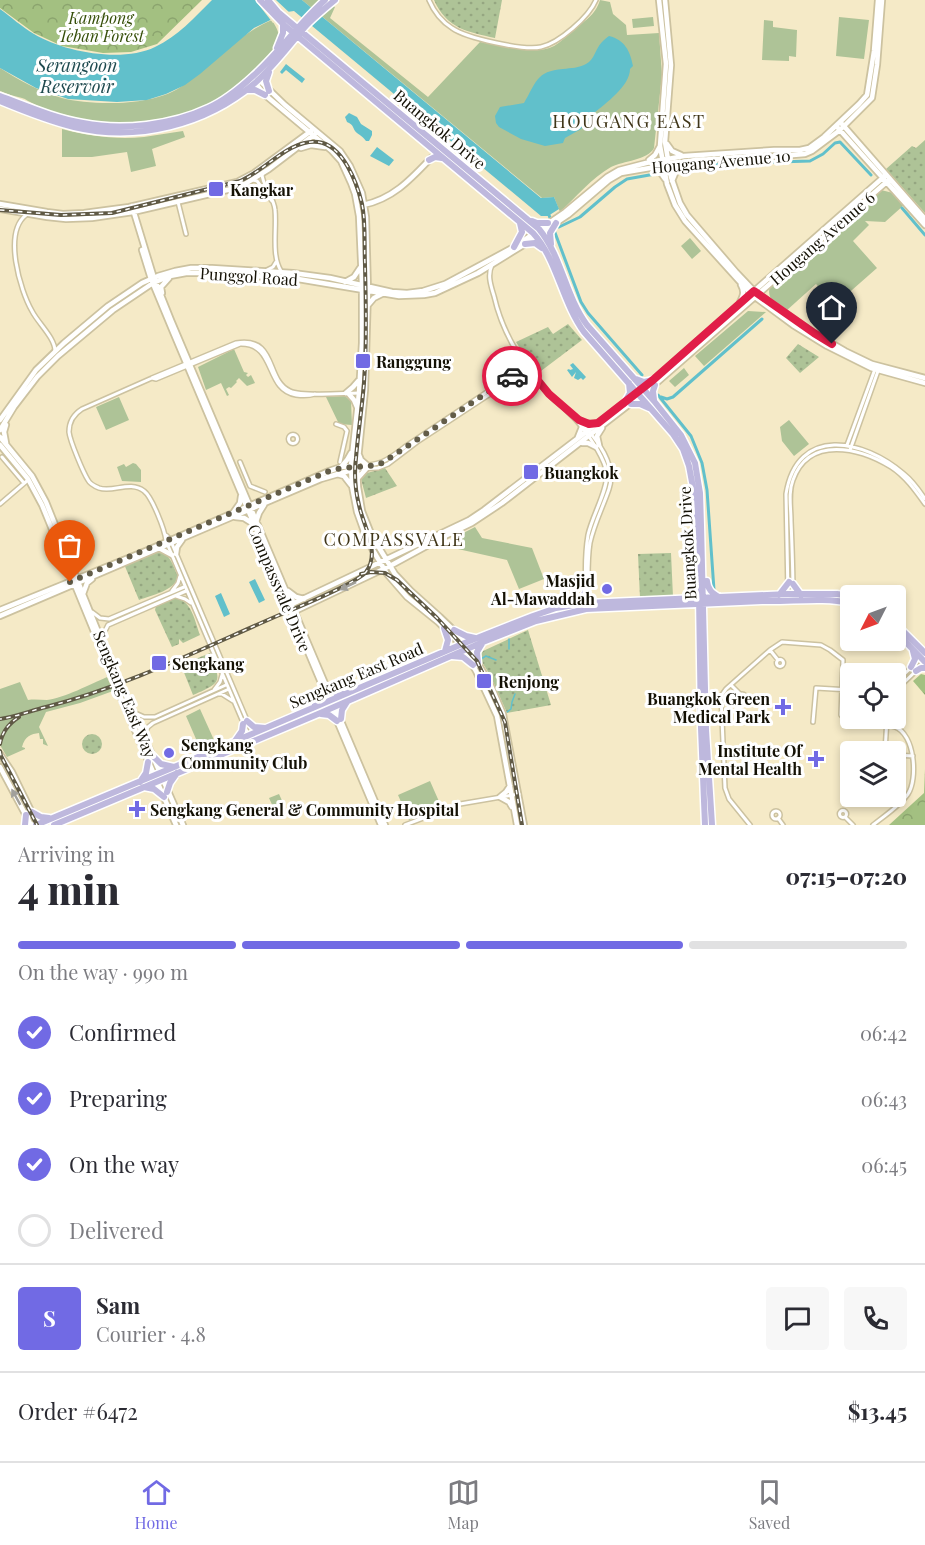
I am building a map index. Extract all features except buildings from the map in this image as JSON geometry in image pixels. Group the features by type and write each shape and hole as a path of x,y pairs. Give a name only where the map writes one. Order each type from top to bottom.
{"main road":[{"path":"260,0 273,15 301,29"},
{"path":"268,0 283,16 285,23 274,55"},
{"path":"319,11 325,0"},
{"path":"0,102 74,127 99,131 142,132 174,126 227,104 246,90 274,55 319,11 335,0"},
{"path":"659,0 666,64 662,144 675,205 685,221 738,280 817,340 877,368 925,383"},
{"path":"665,0 671,64 662,144 648,165 658,169 669,182 687,215 755,294"},
{"name":"Hougang Avenue 10","path":"685,159 806,154 831,137 865,99 869,90 880,0"},
{"path":"273,15 282,35"},
{"path":"283,16 298,20 301,29"},
{"path":"0,96 78,122 100,126 141,126 210,108 270,69 301,29"},
{"name":"Buangkok Drive","path":"301,29 439,150 445,159 519,220 538,232 576,320 631,380"},
{"name":"Buangkok Drive","path":"301,29 312,48 526,218 551,246 579,314 683,449 694,493 698,584 702,601"},
{"path":"290,46 296,44 312,48"},
{"path":"267,93 266,81 270,69"},
{"path":"255,79 296,121 340,151 350,166 362,193 365,205 368,305 359,452 352,486 361,527 379,563 380,570"},
{"path":"246,90 267,93 313,132 341,161 351,183 357,206 362,288 360,379 362,393 357,409 352,451 365,521 395,574 454,630 475,664 497,716 517,825"},
{"path":"296,121 301,132 297,141"},
{"path":"840,126 872,165 925,219"},
{"path":"840,126 925,225"},
{"name":"Hougang Avenue 10","path":"538,232 619,170 685,159 809,148 840,126"},
{"path":"0,204 63,214 130,207 161,200 237,182 254,173 313,132"},
{"path":"0,209 47,217 79,219 132,213 240,187 296,150 313,132"},
{"path":"831,137 848,138"},
{"path":"662,144 685,159 669,182"},
{"path":"296,150 311,145 328,148"},
{"path":"357,206 378,202 405,184 439,150"},
{"path":"429,160 438,157 445,159"},
{"name":"Hougang Avenue 10","path":"538,232 556,223 609,180 621,173 648,165"},
{"path":"872,165 876,177 874,189 886,189 898,195"},
{"name":"Hougang Avenue 6","path":"755,294 762,284 886,179"},
{"name":"Hougang Avenue 6","path":"628,404 755,294 771,283 874,189"},
{"path":"362,193 372,201 378,202"},
{"path":"161,200 168,204"},
{"name":"Compassvale Drive","path":"130,207 153,280 190,363 381,823"},
{"path":"526,218 537,223 548,223"},
{"path":"514,247 522,232 519,220"},
{"path":"551,246 550,233 556,223"},
{"name":"Punggol Road","path":"0,430 3,418 36,370 108,306 142,283 191,268 265,271 330,278 346,284 405,297 435,293 477,273 525,244 538,232"},
{"name":"Punggol Road","path":"382,292 407,293 437,288 486,263 538,232"},
{"path":"525,244 538,244 546,253"},
{"path":"361,266 346,284 356,293 361,302"},
{"path":"138,293 148,290 160,297 167,275 149,269 142,283"},
{"name":"Punggol Road","path":"167,275 211,273 346,284"},
{"path":"368,275 382,292 368,305"},
{"name":"Punggol Road","path":"3,418 58,356 153,280"},
{"path":"738,280 743,290 740,307"},
{"path":"746,282 762,284"},
{"path":"769,305 767,292 771,283"},
{"path":"740,307 751,304 769,305"},
{"path":"877,368 925,378"},
{"path":"357,409 354,400 347,393 360,379"},
{"path":"290,605 469,520 608,421 628,404 631,380 654,382 654,401"},
{"name":"Buangkok Drive","path":"642,393 654,401 681,435 694,463 700,493 701,728 705,825"},
{"path":"589,433 598,423 628,404 640,404 655,412"},
{"path":"3,418 7,445"},
{"path":"579,420 589,424 598,423"},
{"path":"578,441 597,446 597,435 608,421"},
{"path":"293,612 390,566 472,523 502,503 578,441 582,427"},
{"name":"Sengkang East Way","path":"0,437 37,485 46,502 69,566"},
{"name":"Sengkang East Way","path":"0,447 6,452 42,505 166,795 176,825"},
{"path":"0,616 249,508 340,465 347,460 352,451"},
{"path":"357,479 367,467 361,460 359,452"},
{"path":"340,465 354,468"},
{"path":"249,508 354,468"},
{"path":"334,474 344,476 352,486"},
{"path":"234,515 243,494 260,501"},
{"path":"76,582 87,575 234,515 255,523 266,503"},
{"name":"Compassvale Drive","path":"255,523 286,589 290,605"},
{"path":"159,548 174,555 180,542 187,536"},
{"path":"380,550 388,555 397,554"},
{"path":"395,574 400,560"},
{"path":"63,587 69,566 87,575"},
{"path":"702,567 708,588 719,597"},
{"path":"380,570 387,574 407,597 465,646"},
{"path":"0,610 40,593 63,587 81,595 87,583 96,575"},
{"path":"778,595 791,583"},
{"path":"791,583 793,597"},
{"path":"684,600 691,595 698,584"},
{"path":"286,589 291,594 304,599"},
{"path":"702,601 713,604 840,594"},
{"name":"Sengkang East Way","path":"81,595 133,711 150,758"},
{"path":"702,601 719,597 778,595 840,601"},
{"path":"573,605 582,598 588,601"},
{"name":"Sengkang East Road","path":"465,646 483,642 588,601 600,603 702,601"},
{"name":"Sengkang East Road","path":"176,770 234,742 252,738 266,728 312,708 348,701 465,646 476,638 556,608 588,601 690,605 702,601"},
{"path":"690,605 702,613 713,604"},
{"path":"299,621 300,614 307,606"},
{"name":"Compassvale Drive","path":"293,612 299,621 325,687"},
{"name":"Buangkok Drive","path":"702,613 712,825"},
{"path":"444,628 448,640 448,654 463,657 475,664 491,686 503,714 524,825"},
{"path":"454,630 476,638"},
{"path":"906,634 924,658"},
{"path":"475,664 477,652 483,642"},
{"path":"906,643 924,658"},
{"path":"915,643 925,647"},
{"path":"913,650 914,669 925,668"},
{"name":"Sengkang East Road","path":"36,825 54,823 252,738 318,714 343,694 448,654"},
{"path":"312,708 322,698 325,687 343,694"},
{"path":"318,714 329,715 339,720 348,701"},
{"path":"234,742 245,722 254,727 266,728"},
{"path":"0,754 12,772 29,814 25,825"},
{"path":"150,758 176,770 166,795 141,785 150,758"},
{"path":"0,767 36,825"},
{"path":"510,784 508,790 500,797 509,802 515,813"},
{"name":"Sengkang East Way","path":"166,795 183,825"},
{"path":"29,814 54,823"},
{"path":"381,823 391,825"}],"street":[{"path":"429,0 440,19 458,32 494,42 534,48 550,44 558,38 591,10 596,0"},
{"path":"263,173 262,179 273,199 275,208 276,262 282,272"},
{"path":"250,181 257,181 273,202"},
{"path":"178,202 186,234"},
{"path":"12,211 20,221"},
{"path":"27,214 20,221 15,246 19,278 32,312 55,346 54,352"},
{"path":"265,271 272,268 276,262"},
{"path":"493,264 490,270 490,281 496,307 513,348 549,394 589,433"},
{"path":"477,273 485,275 490,281"},
{"path":"52,340 64,343"},
{"path":"252,738 150,497 138,487 101,489 91,483 69,434 72,419 79,411 152,378 156,379 236,345 251,345 259,349 281,388 292,394 312,396 315,394 362,393"},
{"path":"354,468 378,468 388,464 527,368"},
{"path":"849,447 877,368"},
{"path":"549,394 579,420 610,466 610,488 597,519 589,549 588,601"},
{"path":"336,424 344,426 347,431 340,465"},
{"path":"588,601 585,559 588,534 605,487 606,478 605,465 597,446"},
{"path":"849,447 890,467 905,479 925,504"},
{"path":"793,597 790,502 793,479 803,464 814,455 849,447 882,458 910,479 925,499"},
{"path":"1,502 26,481 2,457"},
{"path":"240,462 250,486 265,492"},
{"path":"591,525 597,519"},
{"path":"588,534 594,530"},
{"path":"174,555 180,574 188,587 193,606 222,673 230,686 234,703"},
{"path":"102,639 108,625 172,594 180,574"},
{"path":"90,611 100,618 109,619 188,587"},
{"path":"172,594 185,599 193,606"},
{"path":"750,825 729,799 725,788 721,696 731,684 782,642 821,645 843,660 843,663"},
{"path":"770,650 778,660"},
{"path":"906,678 924,658"},
{"path":"906,675 914,669"},
{"path":"213,691 220,682 222,673"},
{"path":"731,684 740,694"},
{"path":"133,711 144,717 155,717 213,691 230,686"},
{"path":"143,736 153,723 230,686"},
{"path":"813,722 815,689 817,687 840,690"},
{"path":"217,694 231,699 245,722"},
{"path":"899,729 904,733 912,747 913,756 913,780 911,789 906,796"},
{"path":"906,756 913,756"},
{"path":"405,825 460,804 519,794"},
{"path":"873,825 895,807"},
{"path":"845,817 853,825"},
{"path":"778,818 783,825"}],"green space":[{"name":"Kampong Teban Forest","path":"0,0 202,0 157,44 131,52 103,53 62,46 34,33 0,8"},
{"path":"302,0 325,0 335,7 330,18 428,97 480,42 518,49 546,49 557,44 589,18 600,0 610,2 613,14 626,25 627,35 659,33 662,75 654,148 646,155 604,171 560,212 554,197 542,198"},
{"path":"434,0 502,0 495,38 459,28 445,17"},
{"path":"653,17 654,26 633,28 632,19"},
{"path":"839,17 869,20 864,59 836,56"},
{"path":"272,20 278,32 277,42 261,64 243,81 215,101 183,114 145,121 89,120 48,110 23,98 0,91 0,68 38,89 75,101 122,103 153,98 179,88 247,34"},
{"path":"764,20 773,21 773,27 797,30 796,57 789,56 789,61 762,60"},
{"path":"62,129 113,138 144,137 183,131 185,137 152,149 156,166 131,172 127,152 92,157 62,157"},
{"path":"925,140 925,213 886,169 912,146 916,148"},
{"path":"881,190 893,193 904,205 885,222 865,221 869,225 853,241 877,268 835,305 816,284 786,311 773,301 769,295 770,286"},
{"path":"690,238 701,251 692,259 681,246"},
{"path":"748,311 766,312 704,366 695,356"},
{"path":"568,324 582,340 537,374 516,342 548,327 553,334"},
{"path":"798,344 819,357 800,373 786,358"},
{"path":"234,349 244,372 248,373 246,375 248,377 251,375 255,383 247,386 239,378 231,388 226,389 229,395 227,396 221,383 206,390 198,367"},
{"path":"684,368 689,375 675,387 669,381"},
{"path":"345,396 351,401 352,425 339,424 326,397"},
{"path":"119,397 129,420 106,430 96,407"},
{"path":"789,420 809,444 794,456 782,441 780,427"},
{"path":"133,463 141,470 141,482 122,481 117,467 124,464 126,467"},
{"path":"385,468 397,486 366,498 361,479 367,473"},
{"path":"475,527 482,538 532,548 544,579 519,589 507,560 440,545"},
{"path":"158,550 169,558 178,577 176,582 167,589 139,600 124,564"},
{"path":"671,553 673,597 640,598 638,554"},
{"path":"176,598 186,603 200,635 183,643 179,639 179,644 172,647 155,610 156,606"},
{"path":"528,630 551,705 507,713 480,659 481,654"},
{"path":"210,653 217,680 210,687 193,695 181,665"},
{"path":"921,674 925,675 925,695 913,681"},
{"path":"107,677 113,691 46,712 39,727 48,746 43,744 39,733 33,734 25,740 22,747 25,749 7,757 0,745 0,689 20,682 28,700 47,700 69,694"},
{"path":"200,709 214,740 186,753 182,745 196,739 186,716"},
{"path":"92,734 99,737 102,744 99,751 92,754 85,751 82,744 85,737"},
{"path":"925,769 925,825 889,825 924,793"},
{"path":"430,781 441,806 409,820 398,795"},
{"path":"279,794 285,807 275,811 269,798"}],"water":[{"name":"Serangoon Reservoir","path":"212,0 302,0 541,198 554,197 559,209 548,216 541,216 294,11 287,12 254,28 185,85 147,100 117,102 68,99 36,88 0,68 0,9 46,40 77,50 110,55 142,52 163,43"},
{"path":"609,36 619,40 626,47 633,66 622,88 593,114 592,121 587,121 581,129 565,138 563,143 545,146 521,139 499,127 495,116 500,107 524,103 534,84 547,72 586,64"},
{"path":"286,64 305,79 302,83 286,70 282,74 280,72"},
{"path":"349,113 372,131 369,141 355,132 351,124 347,122 345,117"},
{"path":"377,147 394,160 389,166 370,156"},
{"path":"573,363 586,377 583,380 574,378 576,372 572,377 567,370 573,369 570,365"},
{"path":"255,579 265,600 259,603 249,582"},
{"path":"221,593 230,614 224,617 215,596"}],"pier":[{"path":"255,0 276,0 291,14 273,23"}],"waterway":[{"path":"683,169 713,164 810,161 823,154 835,143 840,142 871,175"},
{"path":"559,227 580,217 627,179 655,174"},
{"path":"902,208 925,235"},
{"path":"554,230 581,302 642,375"},
{"path":"661,397 667,399 673,397 762,319"},
{"path":"658,395 691,436 702,463 707,490 714,590"},
{"path":"509,639 509,649"},
{"path":"481,659 486,656 496,660"},
{"path":"507,712 511,709 515,694"}],"railway":[{"path":"0,210 61,215 112,213 240,181 287,150 307,142 318,142 335,150 348,166 357,186 364,219 366,354 355,476 358,499 370,539 372,556 366,572 338,589 192,654 106,689 0,719"},
{"path":"361,574 385,573 397,580 477,661 505,722 522,825"},
{"path":"0,744 6,729 19,717"},
{"path":"0,751 37,825"}],"way so far":[{"path":"70,582 329,471 341,467 382,463 512,376"}],"place":[{"name":"Kangkar","path":"216,189"},
{"name":"Ranggung","path":"363,361"},
{"name":"Buangkok","path":"531,472"},
{"name":"Masjid Al-Mawaddah","path":"607,589"},
{"name":"Sengkang","path":"159,663"},
{"name":"Renjong","path":"484,681"},
{"name":"Buangkok Green Medical Park","path":"783,707"},
{"name":"Sengkang Community Club","path":"169,753"},
{"name":"Institute Of Mental Health","path":"816,759"},
{"name":"Sengkang General & Community Hospital","path":"137,809"}],"district":[{"name":"HOUGANG EAST","path":"629,121"},
{"name":"COMPASSVALE","path":"394,539"}],"route":[{"path":"512,376 526,366 549,394 579,420 589,424 598,423 653,380 754,291 832,344"}]}
